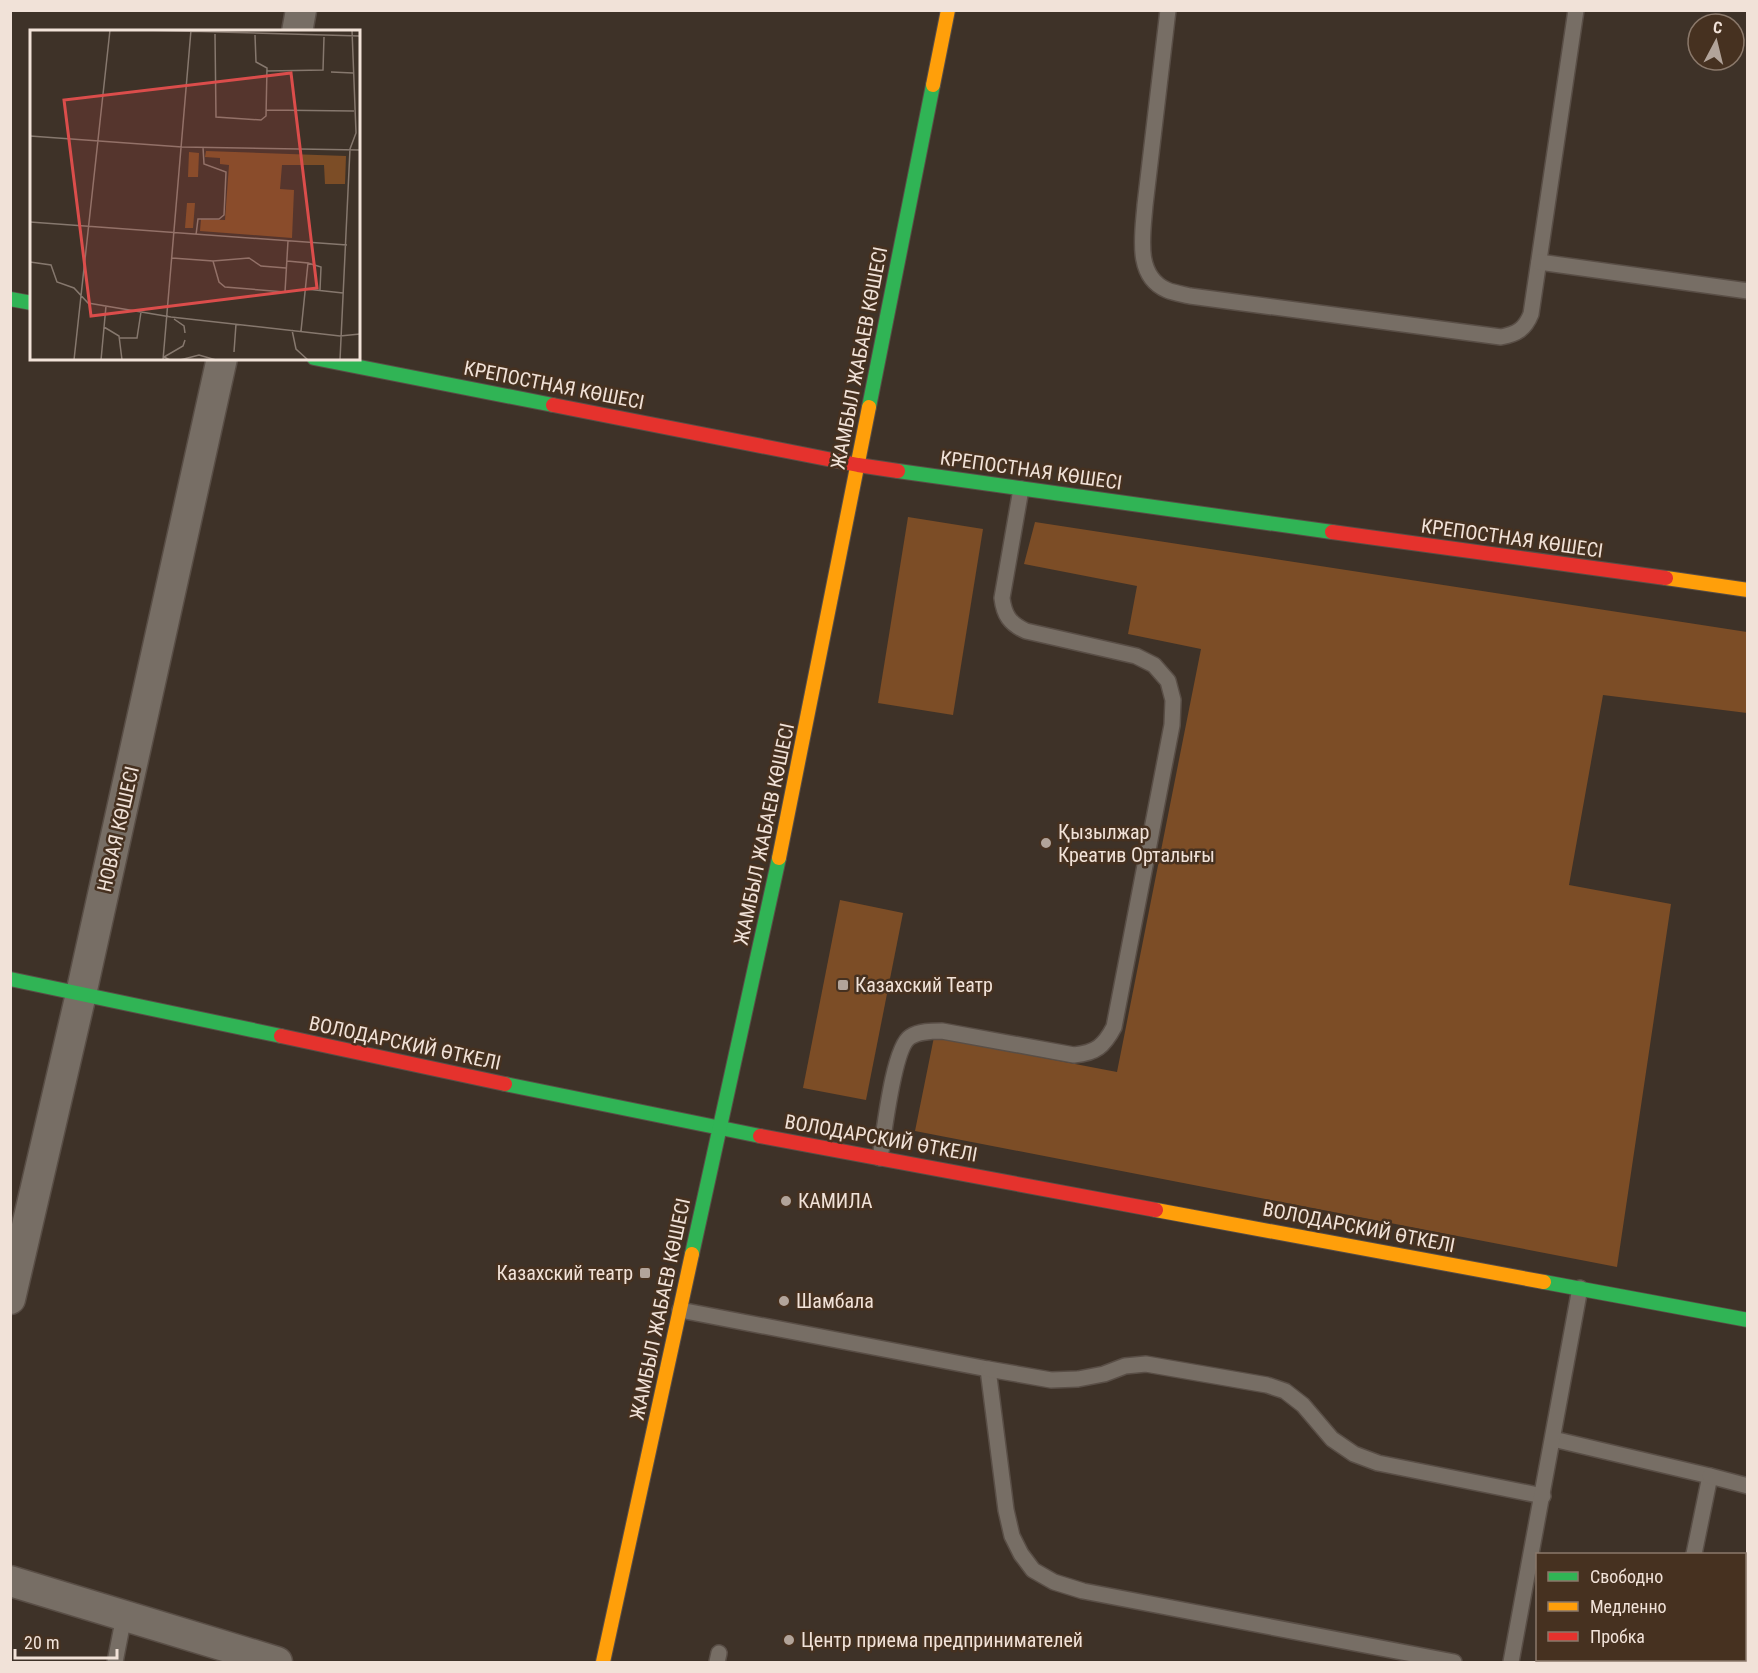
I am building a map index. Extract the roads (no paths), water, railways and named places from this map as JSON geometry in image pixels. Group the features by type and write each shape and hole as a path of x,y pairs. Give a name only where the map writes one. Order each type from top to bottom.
{"street":[{"path":"297,30 301,10"},
{"name":"ЖАМБЫЛ ЖАБАЕВ КӨШЕСІ","path":"603,1662 787,821 948,10"},
{"path":"10,299 30,303"},
{"name":"НОВАЯ КӨШЕСІ","path":"10,1299 81,994 222,360"},
{"name":"КРЕПОСТНАЯ КӨШЕСІ","path":"324,360 858,465 1748,590"},
{"name":"ВОЛОДАРСКИЙ ӨТКЕЛІ","path":"10,979 720,1129 1748,1320"},
{"path":"10,1581 277,1662"}],"lane":[{"path":"1168,10 1143,235 1143,259 1150,277 1158,285 1167,291 1213,300 1502,337 1521,331 1528,323 1531,314 1576,10"},
{"path":"1539,262 1748,291"},
{"path":"880,1158 896,1066 901,1049 910,1037 927,1031 942,1031 1074,1055 1088,1054 1100,1047 1108,1037 1116,1016 1172,725 1173,700 1168,681 1154,666 1136,656 1026,631 1014,626 1003,609 1002,598 1020,489"},
{"path":"1511,1662 1580,1288"},
{"path":"680,1310 1051,1380 1078,1379 1104,1374 1125,1366 1146,1364 1267,1385 1285,1391 1303,1404 1332,1440 1354,1454 1378,1463 1543,1496"},
{"path":"988,1369 1006,1510 1012,1536 1021,1554 1033,1570 1054,1582 1083,1591 1454,1662"},
{"path":"1553,1439 1748,1486"},
{"path":"1694,1553 1710,1476"},
{"path":"115,1662 124,1616"}],"place":[{"name":"Қызылжар Креатив Орталығы","path":"1046,843"},
{"name":"Казахский Театр","path":"843,985"},
{"name":"КАМИЛА","path":"786,1201"},
{"name":"Казахский театр","path":"645,1273"},
{"name":"Шамбала","path":"784,1301"},
{"name":"Центр приема предпринимателей","path":"789,1640"}]}
